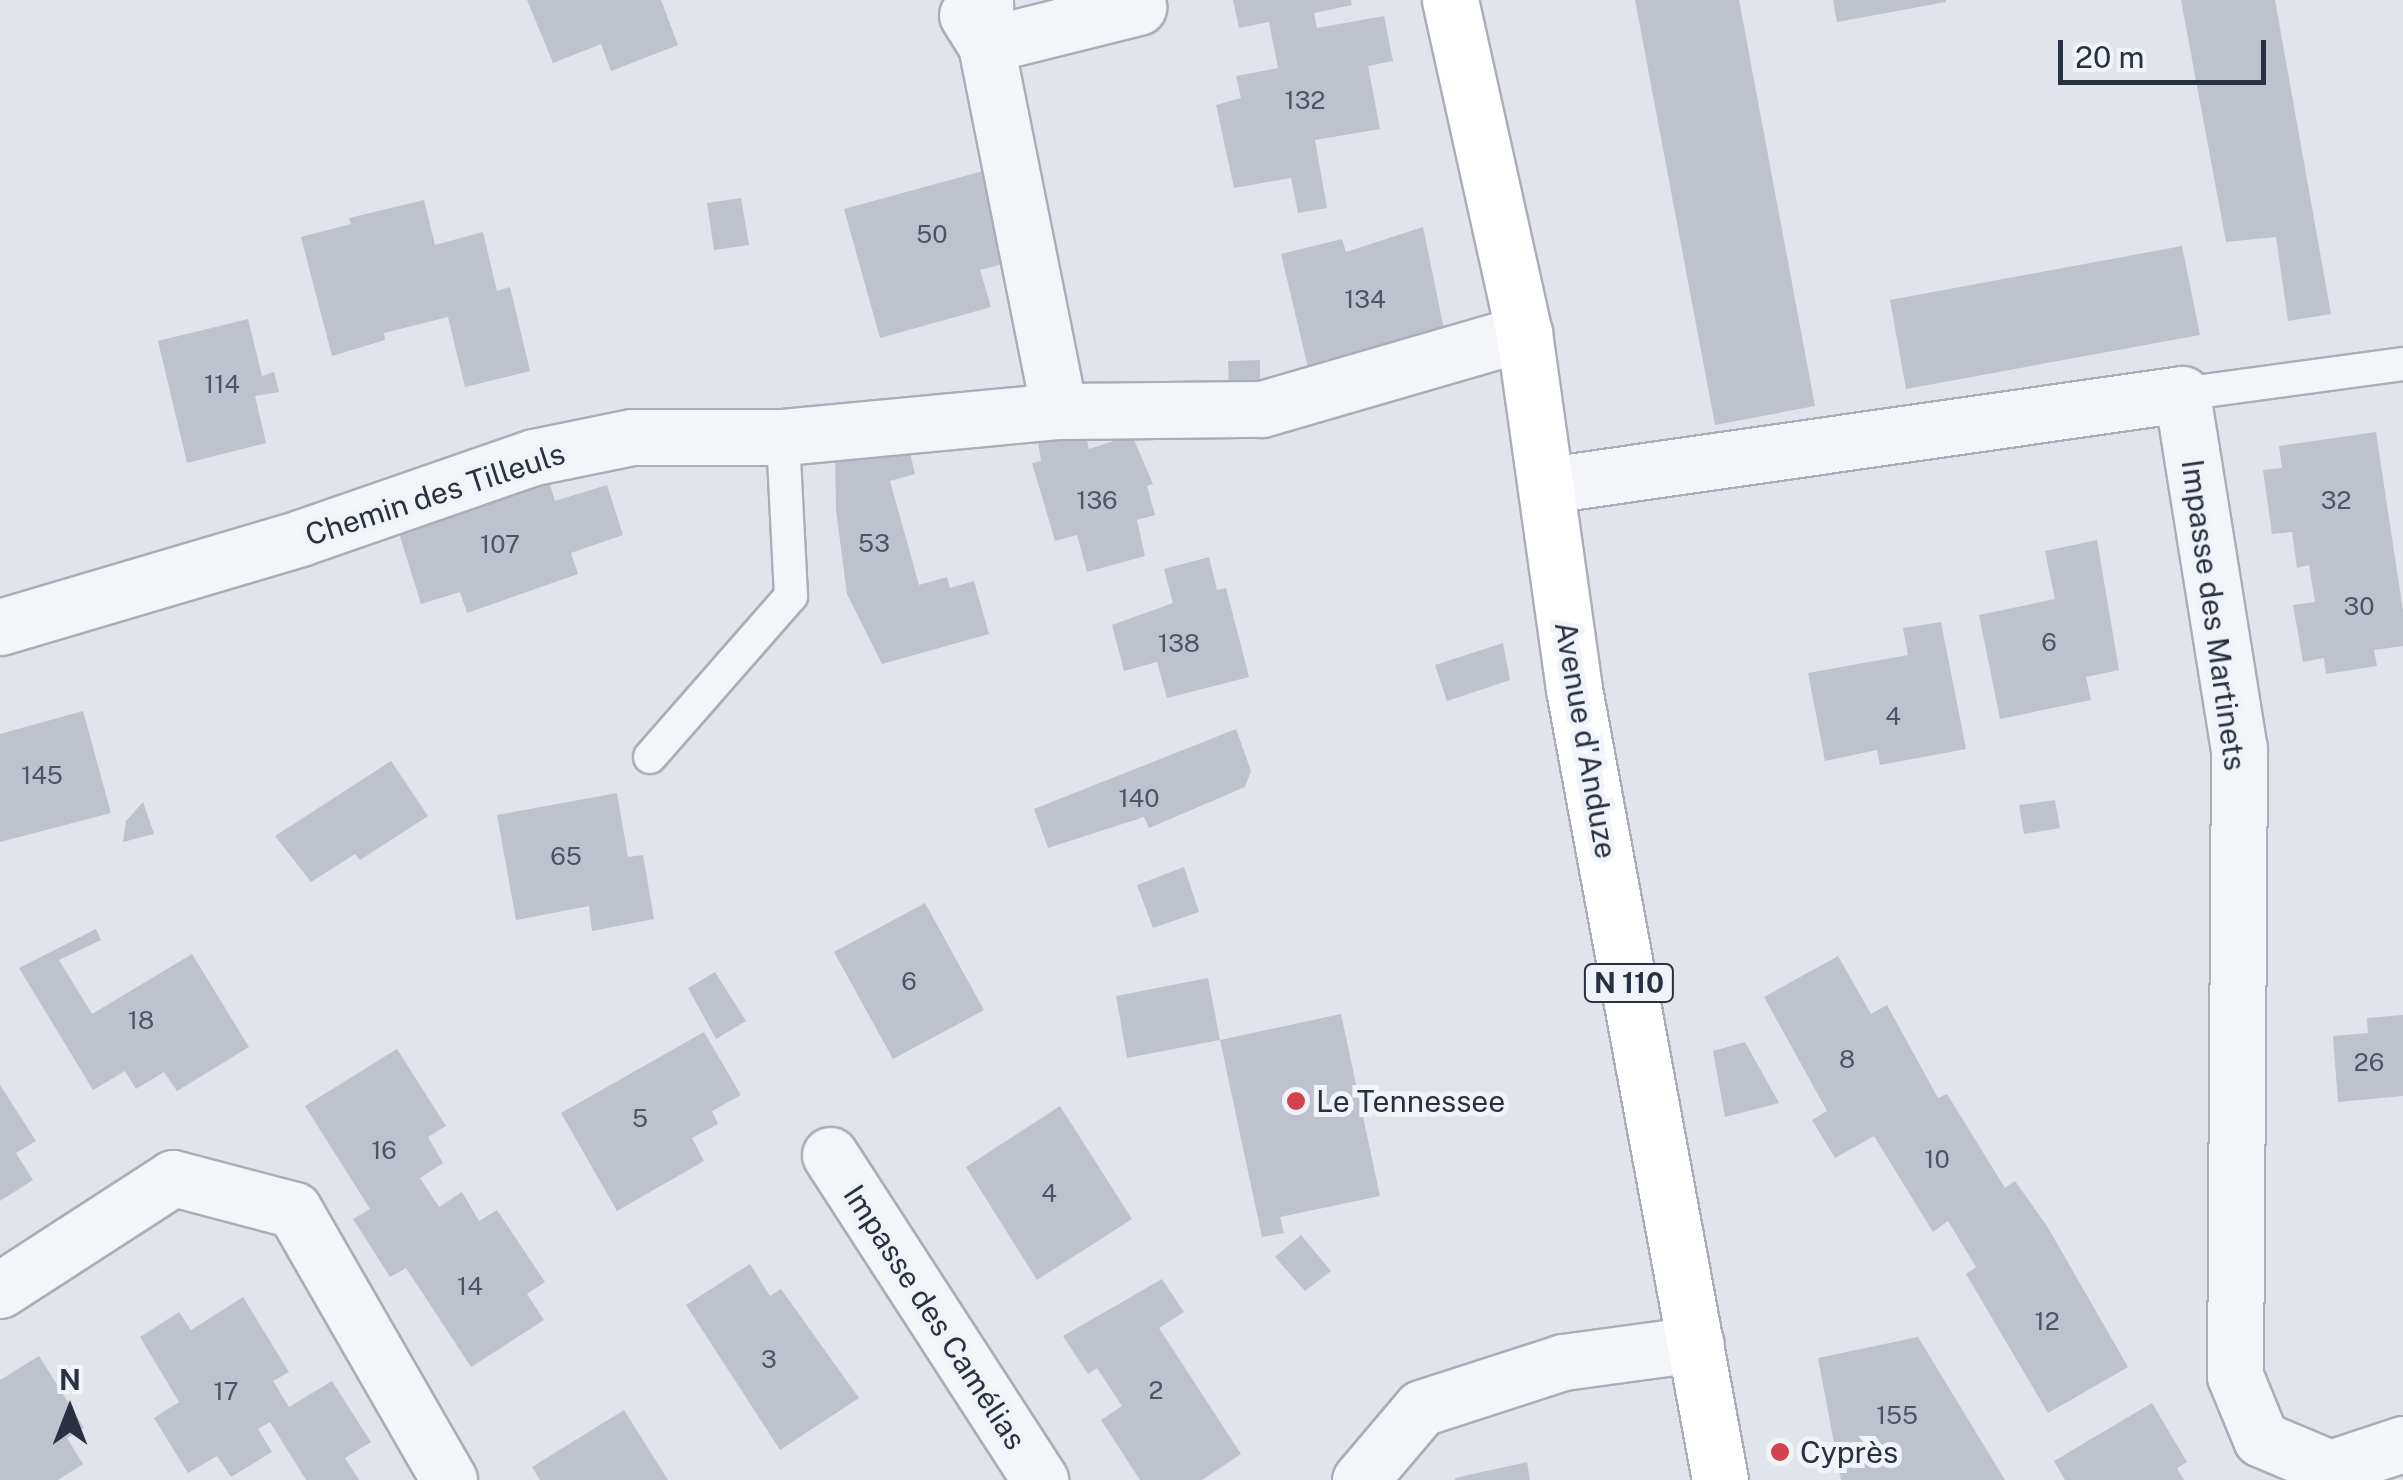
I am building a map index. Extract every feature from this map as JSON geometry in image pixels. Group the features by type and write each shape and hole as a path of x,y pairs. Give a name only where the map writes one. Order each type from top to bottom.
{"main road":[{"name":"Avenue d'Anduze","path":"1450,0 1524,333 1574,689 1720,1480"}],"street":[{"path":"957,0 986,22 1059,411"},
{"path":"986,22 1138,7"},
{"name":"Chemin des Tilleuls","path":"0,627 300,538 534,457 632,436 783,436 1059,411 1262,409 1524,333"},
{"path":"1548,485 2182,394"},
{"name":"Impasse des Martinets","path":"2182,394 2239,748 2235,1376 2261,1440 2330,1468 2403,1444"},
{"name":"Impasse des Camélias","path":"830,1154 1040,1480"},
{"path":"0,1290 173,1178 294,1210 449,1480"},
{"path":"1360,1480 1421,1408 1562,1362 1696,1344"}],"lane":[{"path":"2182,394 2403,364"},
{"path":"650,757 791,596 783,436"}],"building":[{"path":"527,0 661,0 678,45 611,71 601,44 553,63"},
{"path":"1233,0 1351,0 1352,5 1314,13 1317,28 1384,16 1393,61 1368,66 1380,129 1315,140 1327,208 1298,213 1291,178 1234,188 1216,105 1241,98 1236,76 1278,68 1269,22 1239,28"},
{"path":"1635,0 1739,0 1815,406 1715,425"},
{"path":"1833,0 1946,0 1946,2 1837,22"},
{"path":"2181,0 2275,0 2331,314 2288,321 2276,237 2226,242"},
{"path":"994,168 1019,260 980,270 991,307 880,338 844,209"},
{"path":"741,198 749,245 714,250 707,203"},
{"path":"424,200 435,245 483,232 497,291 510,287 530,371 465,387 448,317 384,333 385,340 332,356 301,237 351,224 349,218"},
{"path":"1423,227 1447,344 1311,380 1281,254 1342,239 1346,252"},
{"path":"2182,246 2200,335 1906,389 1890,300"},
{"path":"248,319 262,376 274,372 279,392 255,396 266,443 187,463 158,341"},
{"path":"1260,360 1260,392 1229,393 1228,361"},
{"path":"1083,424 1089,449 1132,435 1153,484 1147,486 1155,515 1137,520 1145,556 1087,572 1077,535 1055,541 1032,463 1041,461 1036,429"},
{"path":"2376,432 2403,611 2403,646 2374,650 2377,666 2326,674 2324,658 2303,662 2293,605 2315,602 2309,565 2297,568 2292,532 2272,534 2263,470 2282,468 2279,446"},
{"path":"906,435 915,474 890,481 919,585 947,577 950,588 974,581 989,634 882,664 847,594 836,510 835,448"},
{"path":"548,478 555,501 607,485 623,535 571,553 578,574 467,613 460,592 421,604 398,530"},
{"path":"2097,540 2119,670 2086,677 2091,700 2000,719 1979,615 2055,599 2045,551"},
{"path":"1209,557 1217,590 1226,588 1249,677 1167,698 1157,662 1124,671 1112,625 1173,603 1164,569"},
{"path":"1941,622 1966,749 1880,765 1877,750 1825,761 1808,673 1908,655 1903,628"},
{"path":"1503,643 1510,680 1447,701 1435,665"},
{"path":"83,711 111,813 0,842 0,734"},
{"path":"1236,729 1251,771 1245,787 1149,828 1144,817 1048,848 1034,809"},
{"path":"391,761 428,816 360,860 355,854 311,882 275,836"},
{"path":"617,793 628,857 643,855 654,919 592,931 589,906 516,920 497,815"},
{"path":"2055,800 2060,828 2024,834 2019,805"},
{"path":"143,802 154,834 123,842 126,821"},
{"path":"1184,867 1199,912 1153,928 1137,885"},
{"path":"925,903 984,1010 893,1059 834,952"},
{"path":"96,929 101,940 59,960 92,1014 192,954 249,1047 177,1091 164,1072 136,1089 125,1071 93,1090 19,968"},
{"path":"1838,956 1871,1014 1887,1005 1938,1098 1947,1094 2005,1188 2015,1181 2047,1226 2128,1367 2048,1413 1966,1274 1976,1267 1948,1221 1933,1232 1874,1136 1835,1158 1812,1120 1827,1111 1764,997"},
{"path":"715,972 746,1021 716,1039 688,988"},
{"path":"1208,978 1220,1040 1127,1058 1116,996"},
{"name":"Le Tennessee","path":"1341,1014 1380,1196 1280,1217 1284,1233 1262,1237 1220,1040"},
{"path":"2403,1015 2403,1096 2338,1102 2333,1036 2368,1033 2367,1018"},
{"path":"704,1032 741,1095 712,1111 718,1124 692,1138 704,1161 617,1211 561,1113"},
{"path":"1745,1042 1779,1103 1725,1117 1713,1051"},
{"path":"397,1049 446,1126 428,1137 443,1163 420,1178 439,1207 462,1192 479,1221 497,1210 545,1282 527,1294 544,1320 471,1367 406,1268 390,1277 353,1219 370,1209 305,1106"},
{"path":"0,1085 36,1141 16,1153 33,1180 0,1201"},
{"path":"1060,1106 1132,1219 1037,1280 966,1167"},
{"path":"1301,1235 1331,1271 1305,1291 1275,1257"},
{"path":"750,1264 770,1296 781,1289 859,1398 780,1450 686,1305"},
{"path":"1162,1279 1184,1312 1159,1328 1241,1454 1202,1480 1140,1480 1101,1420 1122,1406 1097,1368 1088,1374 1063,1336"},
{"path":"243,1297 289,1372 273,1381 289,1407 332,1381 371,1442 345,1458 359,1480 306,1480 270,1422 258,1429 272,1452 231,1477 217,1456 188,1473 154,1418 179,1402 140,1337 179,1312 191,1330"},
{"path":"1918,1337 2005,1480 1841,1480 1818,1358"},
{"path":"39,1356 84,1428 67,1438 83,1464 58,1480 0,1480 0,1380"},
{"path":"2152,1403 2187,1462 2177,1468 2184,1480 2065,1480 2054,1461"},
{"path":"624,1410 668,1480 540,1480 532,1467"},
{"path":"1527,1462 1530,1480 1455,1480 1455,1478"}],"place":[{"name":"Le Tennessee","path":"1296,1101"},
{"name":"Cyprès","path":"1780,1452"}]}
